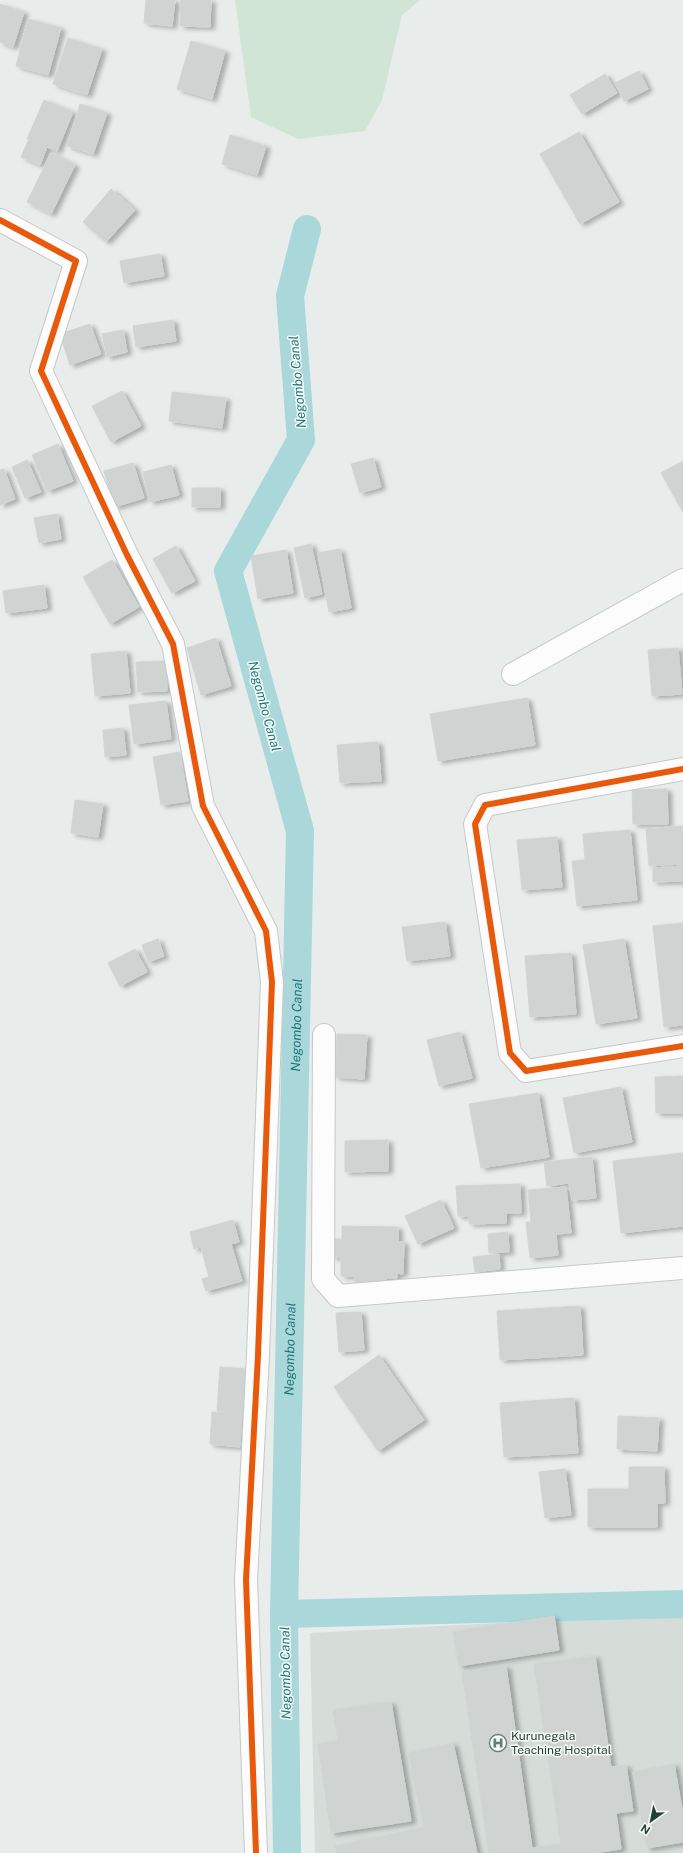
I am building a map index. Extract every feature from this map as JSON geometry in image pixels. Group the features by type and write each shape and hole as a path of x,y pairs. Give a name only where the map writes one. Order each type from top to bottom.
{"street":[{"path":"0,220 76,261 41,371 127,556 173,644 203,806 266,931 272,982 259,1340 246,1580 256,1853"},
{"path":"513,674 683,580"},
{"path":"683,769 485,805 475,824 510,1053 526,1071 683,1046"},
{"path":"324,1035 323,1279 338,1296 683,1268"}],"shaded area":[{"name":"Kurunegala Teaching Hospital","path":"683,1613 683,1853 315,1853 310,1633"}],"green space":[{"path":"235,0 420,0 402,15 382,100 365,131 298,139 251,117"}],"building":[{"path":"146,0 175,0 172,26 144,23"},
{"path":"181,0 211,0 210,27 180,26"},
{"path":"0,4 24,12 13,47 0,42"},
{"path":"28,19 61,28 48,75 16,66"},
{"path":"68,38 102,49 87,95 53,84"},
{"path":"191,41 225,51 212,99 177,89"},
{"path":"639,71 648,89 624,101 615,83"},
{"path":"605,74 617,93 582,114 570,95"},
{"path":"44,100 73,112 57,151 47,147 40,165 21,157"},
{"path":"80,104 107,113 93,154 67,146"},
{"path":"579,132 619,202 580,224 540,154"},
{"path":"230,135 266,146 257,175 222,164"},
{"path":"51,153 75,165 51,214 27,202"},
{"path":"111,189 135,210 106,242 83,222"},
{"path":"160,254 164,276 124,283 120,261"},
{"path":"173,320 176,341 136,347 133,326"},
{"path":"90,324 101,354 70,365 60,334"},
{"path":"123,330 127,352 107,357 102,334"},
{"path":"122,391 141,426 111,442 92,406"},
{"path":"172,392 226,398 222,428 169,421"},
{"path":"58,444 73,481 47,491 32,455"},
{"path":"373,458 381,487 360,493 351,464"},
{"path":"27,460 41,492 25,498 12,467"},
{"path":"683,461 683,512 661,473"},
{"path":"133,463 144,498 114,507 104,471"},
{"path":"171,465 179,495 150,502 143,472"},
{"path":"4,469 15,499 0,505 0,470"},
{"path":"192,488 220,488 220,507 192,507"},
{"path":"57,514 61,539 39,543 34,518"},
{"path":"311,544 322,594 305,598 294,548"},
{"path":"176,546 195,581 172,593 153,559"},
{"path":"340,549 351,608 329,612 318,553"},
{"path":"286,550 293,593 258,599 251,556"},
{"path":"112,560 139,607 110,624 83,577"},
{"path":"44,585 47,608 6,613 3,591"},
{"path":"216,638 231,686 201,695 187,648"},
{"path":"678,648 682,694 652,696 648,650"},
{"path":"126,651 130,693 95,696 91,654"},
{"path":"166,661 167,691 138,692 136,662"},
{"path":"527,698 535,745 438,761 430,714"},
{"path":"166,701 171,739 134,744 129,705"},
{"path":"123,728 126,755 105,757 103,730"},
{"path":"378,742 381,781 340,783 337,745"},
{"path":"180,752 188,801 161,805 153,757"},
{"path":"667,789 668,824 633,824 632,790"},
{"path":"75,800 103,804 98,837 71,833"},
{"path":"682,826 683,864 649,866 646,829"},
{"path":"630,830 637,900 577,906 572,861 585,860 583,834"},
{"path":"557,837 562,887 522,890 517,840"},
{"path":"683,866 683,881 653,882 653,868"},
{"path":"445,922 450,956 407,961 402,927"},
{"path":"683,923 683,1025 664,1027 653,926"},
{"path":"158,939 164,956 148,962 142,945"},
{"path":"624,939 637,1018 596,1024 583,945"},
{"path":"135,949 147,972 120,986 108,963"},
{"path":"571,953 576,1014 530,1017 525,956"},
{"path":"460,1032 472,1078 439,1086 427,1040"},
{"path":"337,1034 367,1035 364,1079 335,1077"},
{"path":"683,1076 683,1113 656,1113 655,1077"},
{"path":"621,1087 632,1142 574,1153 563,1098"},
{"path":"538,1093 549,1157 481,1168 469,1104"},
{"path":"388,1140 388,1171 345,1172 345,1141"},
{"path":"683,1153 683,1226 621,1233 613,1161"},
{"path":"592,1157 596,1198 572,1200 569,1183 547,1186 544,1162"},
{"path":"520,1184 521,1213 506,1213 506,1223 469,1224 469,1216 458,1216 456,1186"},
{"path":"566,1187 571,1233 556,1234 558,1255 530,1258 526,1222 531,1222 528,1190"},
{"path":"441,1200 454,1228 418,1244 405,1216"},
{"path":"233,1220 239,1242 231,1244 242,1281 206,1291 202,1279 209,1277 201,1247 194,1249 190,1232"},
{"path":"342,1226 398,1227 398,1242 404,1242 403,1274 397,1273 397,1278 386,1278 386,1286 355,1285 355,1276 341,1276 341,1257 332,1257 332,1239 342,1239"},
{"path":"508,1232 509,1252 489,1253 488,1234"},
{"path":"499,1254 500,1269 475,1272 473,1257"},
{"path":"580,1306 583,1355 500,1360 497,1311"},
{"path":"361,1312 364,1350 339,1352 336,1313"},
{"path":"379,1355 424,1420 378,1451 334,1387"},
{"path":"220,1367 247,1369 244,1413 217,1411"},
{"path":"574,1398 578,1453 504,1457 500,1403"},
{"path":"212,1412 242,1414 240,1447 210,1444"},
{"path":"618,1416 659,1418 657,1451 617,1449"},
{"path":"629,1467 664,1467 665,1503 657,1503 657,1527 588,1527 588,1489 629,1489"},
{"path":"565,1469 571,1515 545,1518 539,1472"},
{"path":"554,1616 559,1650 459,1666 453,1632"},
{"path":"595,1656 611,1767 626,1765 633,1811 616,1813 621,1849 594,1853 489,1853 462,1672 506,1666 532,1848 561,1844 534,1664"},
{"path":"391,1702 411,1821 331,1833 318,1744 338,1741 333,1710"},
{"path":"453,1743 477,1853 337,1853 335,1846 424,1827 408,1753"},
{"path":"674,1764 683,1814 683,1842 647,1848 633,1772"}],"waterway":[{"name":"Negombo Canal","path":"287,1853 284,1614 300,831 228,571 301,440 290,296 307,229"},
{"path":"284,1614 683,1604"}],"cycle path":[{"path":"0,220 76,261 41,371 127,555 173,644 203,806 266,931 272,982 258,1355 246,1580 256,1853"},
{"path":"683,769 485,805 475,824 510,1053 526,1071 683,1046"}],"place":[{"name":"Kurunegala Teaching Hospital","path":"498,1743"}]}
